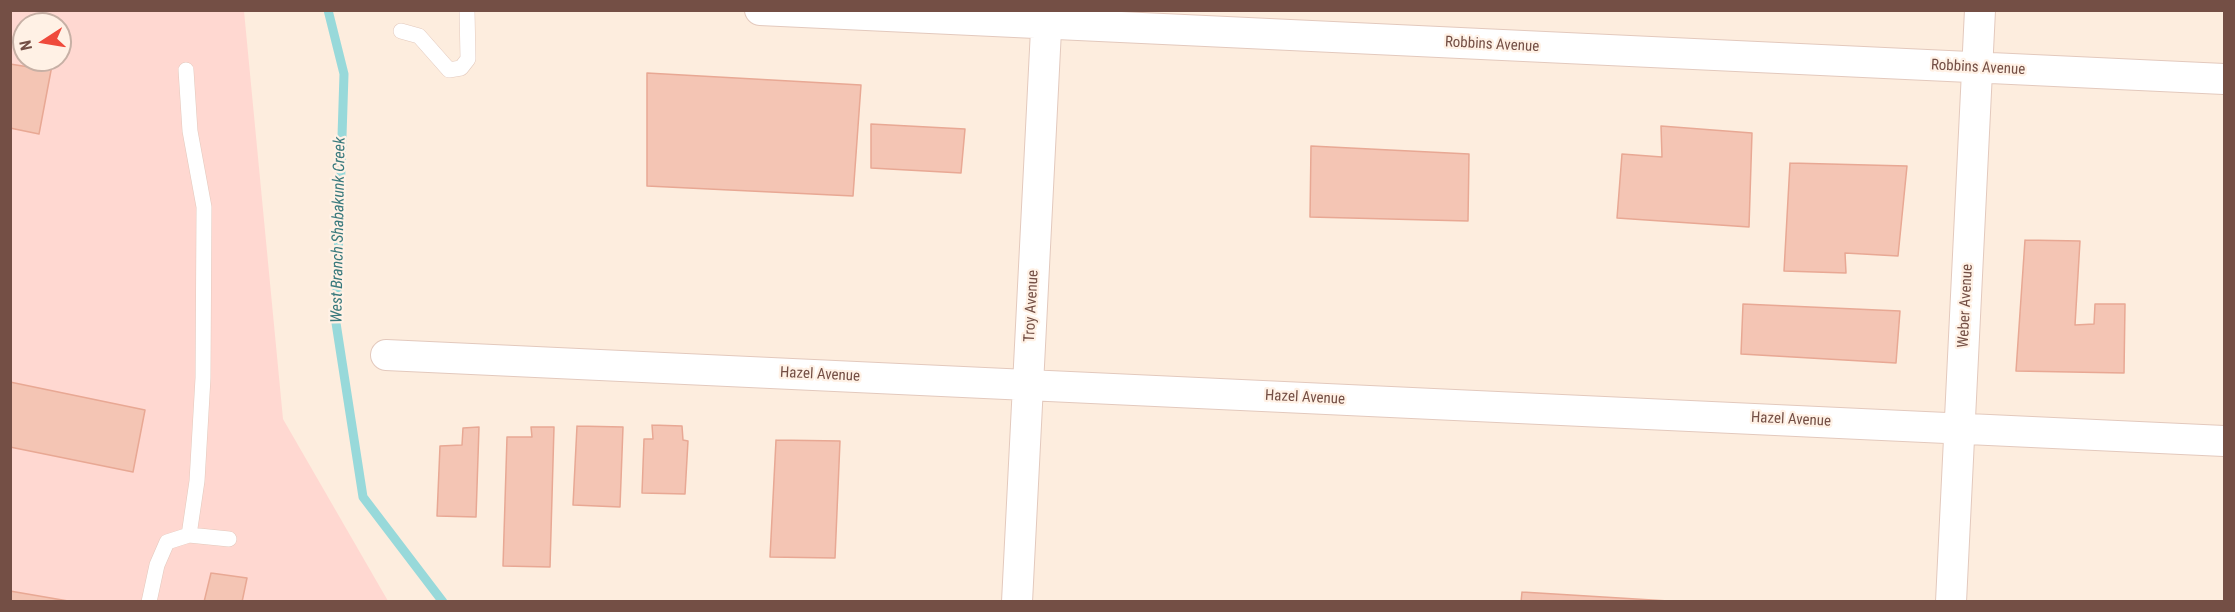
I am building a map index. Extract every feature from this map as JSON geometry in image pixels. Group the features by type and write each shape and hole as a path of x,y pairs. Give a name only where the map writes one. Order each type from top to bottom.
{"street":[{"name":"Robbins Avenue","path":"760,10 1047,17 1977,68 2224,79"},
{"name":"Weber Avenue","path":"1951,602 1980,10"},
{"name":"Troy Avenue","path":"1017,602 1047,17"},
{"name":"Hazel Avenue","path":"386,355 2224,441"}],"lane":[{"path":"401,31 418,36 449,70 461,68 468,59 467,10"},
{"path":"186,70 190,131 204,207 203,378 197,481 189,535"},
{"path":"149,602 157,565 167,542 189,535 229,540"}],"shaded area":[{"path":"10,11 244,11 283,419 388,601 11,601"}],"building":[{"path":"10,64 12,64 12,72 51,72 39,134 10,128"},
{"path":"647,73 861,85 853,196 647,186"},
{"path":"871,124 965,129 961,173 871,168"},
{"path":"1661,126 1752,133 1749,227 1617,218 1622,154 1662,157"},
{"path":"1311,146 1469,154 1468,221 1310,217"},
{"path":"1790,163 1907,166 1898,256 1845,253 1846,273 1784,271"},
{"path":"2025,240 2080,241 2075,325 2094,324 2095,304 2125,304 2124,373 2016,371"},
{"path":"1743,304 1900,311 1896,363 1741,354"},
{"path":"10,382 145,410 133,472 10,447"},
{"path":"652,425 682,426 683,440 688,441 685,494 642,493 644,439 653,439"},
{"path":"577,426 623,427 620,507 573,505"},
{"path":"479,427 476,517 437,516 440,446 462,445 463,428"},
{"path":"531,427 554,427 550,567 503,566 507,437 532,437"},
{"path":"776,440 840,441 835,558 770,557"},
{"path":"211,573 247,578 242,602 204,602"},
{"path":"10,591 74,602 10,602"},
{"path":"1522,592 1685,602 1521,602"}],"waterway":[{"name":"West Branch Shabakunk Creek","path":"328,10 344,74 336,323 363,497 443,602"}]}
